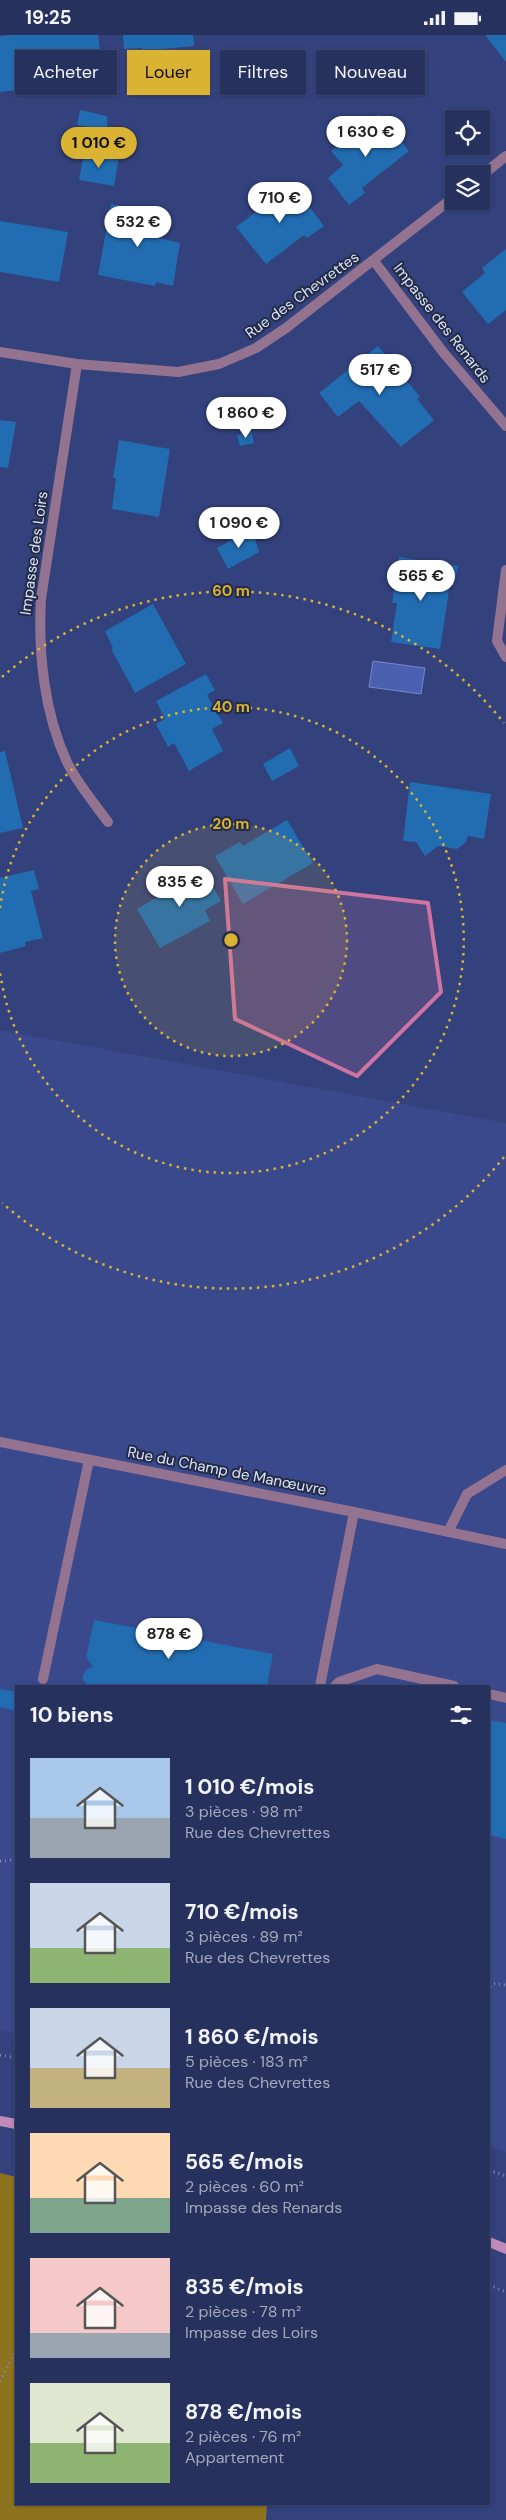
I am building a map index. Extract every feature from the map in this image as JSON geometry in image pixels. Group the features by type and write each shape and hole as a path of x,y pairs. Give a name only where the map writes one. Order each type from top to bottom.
{"street":[{"path":"490,169 506,156"},
{"name":"Rue des Chevrettes","path":"0,353 77,364 178,372 220,364 256,348 374,261 445,204"},
{"name":"Impasse des Renards","path":"374,261 444,352 506,426"},
{"name":"Impasse des Loirs","path":"77,364 41,599 39,635 54,728 67,762 86,793 108,822"},
{"path":"506,570 497,641 506,657"},
{"name":"Rue du Champ de Manœuvre","path":"0,1442 506,1544"},
{"path":"44,1679 89,1460"},
{"path":"448,1532 467,1494 506,1470"},
{"path":"320,1685 354,1512"},
{"path":"336,1685 339,1682 377,1669 449,1685"},
{"path":"490,1694 506,1698"},
{"path":"0,2121 15,2124"},
{"path":"490,2242 506,2249"}],"path":[{"path":"0,1861 15,1860"},
{"path":"490,1983 506,1986"},
{"path":"0,2055 15,2058"},
{"path":"490,2171 506,2176"},
{"path":"490,2285 506,2292"},
{"path":"0,2381 15,2352"}],"highlighted area":[{"path":"225,879 428,903 441,992 357,1076 235,1019"}],"shaded area":[{"path":"373,661 425,668 421,694 369,687"},
{"path":"0,1030 506,1123 506,2152 490,2145 490,1685 15,1685 15,2034 0,2030"},
{"path":"0,2173 15,2177 15,2505 267,2505 266,2520 0,2520"}],"building":[{"path":"98,35 100,49 15,50 15,90 0,92 0,36"},
{"path":"123,35 193,35 194,46 152,50 142,50 142,48 124,49"},
{"path":"485,35 506,35 506,62"},
{"path":"80,110 107,116 108,131 77,125"},
{"path":"379,114 409,151 362,188 365,193 349,205 328,178 343,165 331,151"},
{"path":"84,152 119,157 114,186 79,180"},
{"path":"292,184 324,226 307,238 304,235 266,264 236,227"},
{"path":"111,204 163,213 159,238 180,243 173,286 156,282 155,286 98,275"},
{"path":"0,221 68,232 59,282 0,272"},
{"path":"506,249 506,310 488,324 462,292 485,273 482,268"},
{"path":"378,346 420,397 417,399 434,420 401,447 359,401 338,417 319,393"},
{"path":"0,420 16,422 8,468 0,467"},
{"path":"251,431 254,443 240,446 237,435"},
{"path":"119,440 170,449 159,517 112,509 116,478 113,478"},
{"path":"252,529 259,552 228,569 217,548"},
{"path":"399,557 458,566 454,585 450,584 440,649 391,642 397,603 392,603"},
{"path":"153,604 186,664 135,693 111,649 113,648 105,631"},
{"path":"206,674 215,690 207,695 223,723 212,729 223,751 189,771 174,743 168,747 156,724 165,719 156,701"},
{"path":"290,748 299,766 272,781 263,764"},
{"path":"5,751 23,828 0,833 0,752"},
{"path":"410,782 491,794 484,839 468,836 466,842 457,849 438,846 425,856 416,842 403,841"},
{"path":"287,820 313,863 243,904 215,856 240,842 243,846"},
{"path":"201,865 221,901 205,910 210,921 160,948 137,909 185,881 182,876"},
{"path":"34,870 39,889 31,891 43,938 25,942 26,946 0,953 0,878"},
{"path":"94,1620 273,1654 267,1685 87,1685 83,1680 83,1675 87,1669 93,1667 87,1658"},
{"path":"0,1689 15,1692 15,1711 0,1707"},
{"path":"490,1720 506,1723 506,1839 490,1835"}]}
